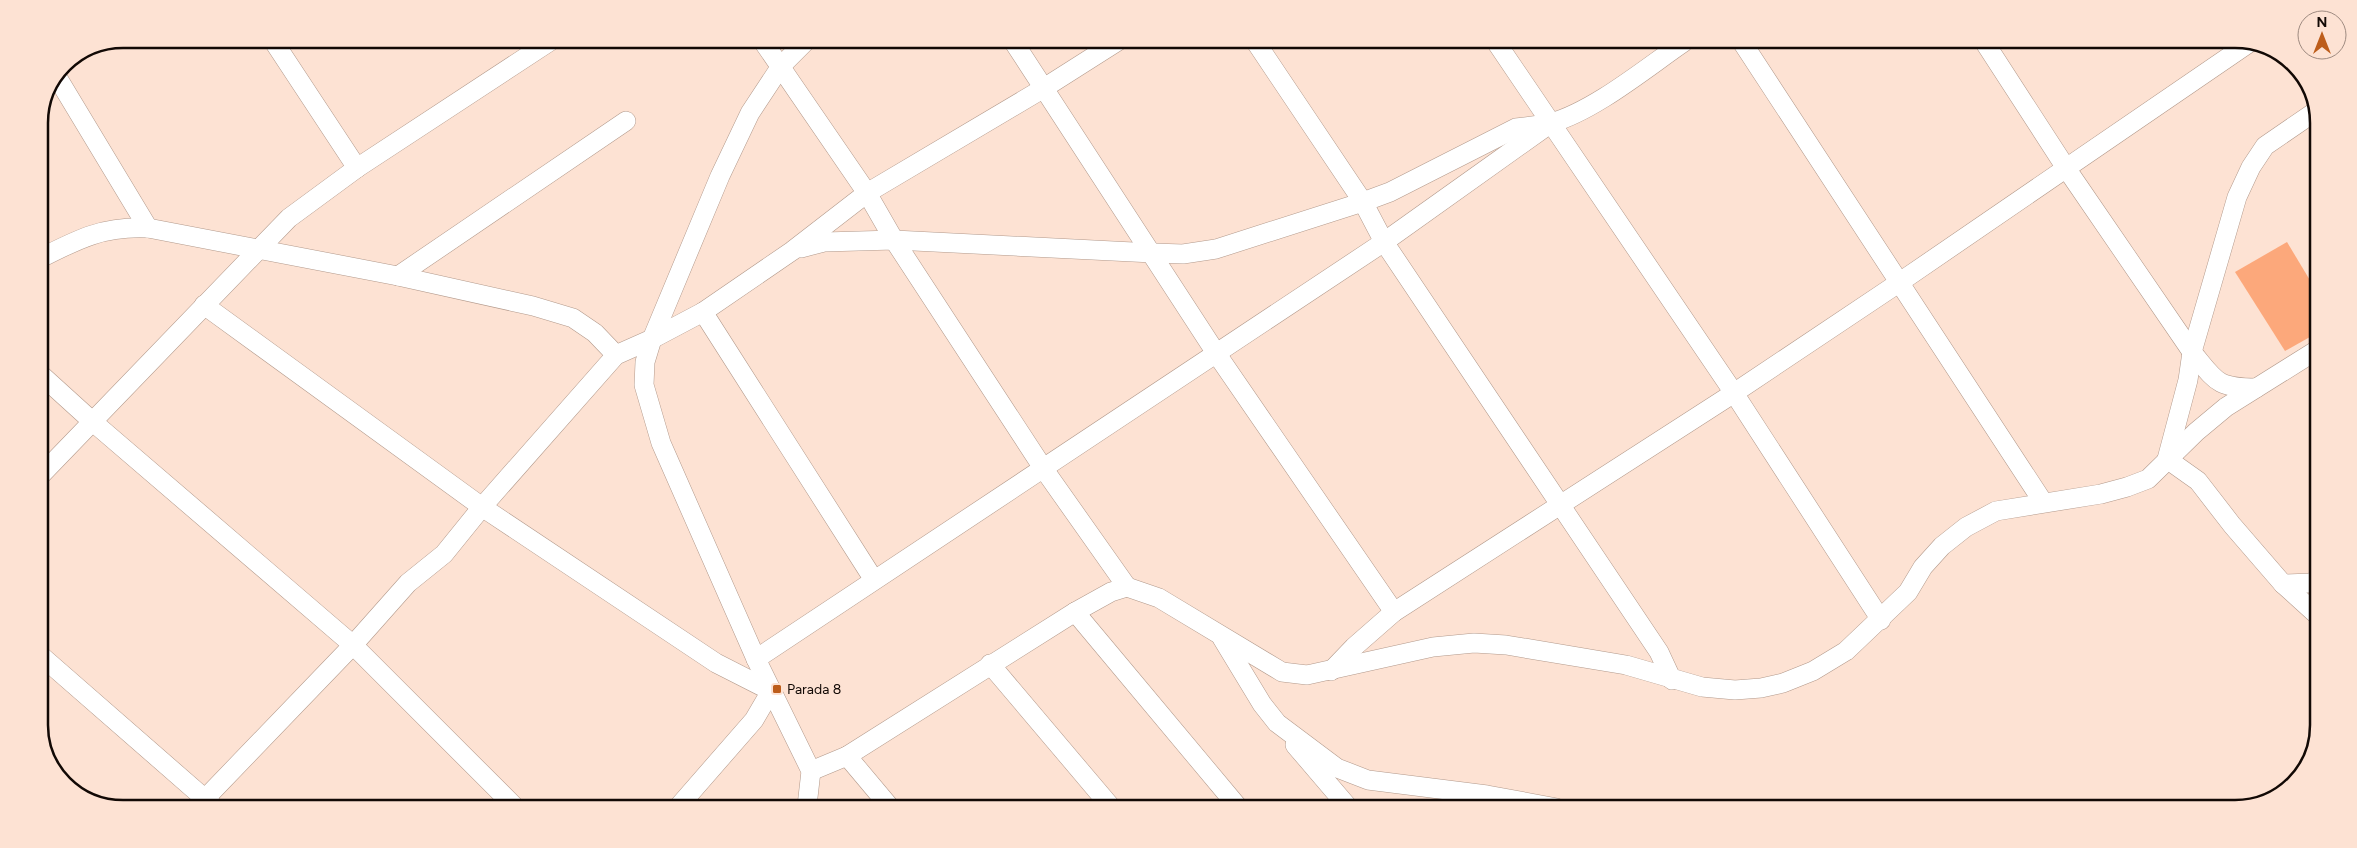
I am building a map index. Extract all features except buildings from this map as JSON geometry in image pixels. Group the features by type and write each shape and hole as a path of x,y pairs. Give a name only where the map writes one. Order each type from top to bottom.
{"street":[{"path":"278,48 357,168"},
{"path":"48,468 289,218 523,48"},
{"path":"768,48 867,193 894,240 1043,468 1127,587 1159,598 1282,672 1307,675 1425,649 1474,643 1506,645 1626,665 1672,680 1702,687 1735,690 1761,688 1783,683 1813,670 1846,651 1881,620 1908,592 1923,567 1942,546 1966,527 1996,511 2127,487 2148,478 2166,459 2226,407 2309,354"},
{"path":"799,48 781,66 750,113 720,176 652,339 645,362 644,385 661,443 770,691 811,771 808,800"},
{"path":"1018,48 1216,353 1394,612"},
{"path":"208,800 353,645 408,583 444,554 482,507 616,355 652,339 703,312 792,251 867,193 1044,88 1107,48"},
{"path":"1260,48 1363,202 1384,242 1659,652 1672,680"},
{"path":"1500,48 1734,393 1881,620"},
{"path":"792,251 824,242 894,240 1183,254 1216,249 1390,192 1516,128 1550,123 1567,118 1589,106 1675,48"},
{"path":"1746,48 2043,502"},
{"path":"1989,48 2066,168 2192,352 2215,380 2232,388 2256,388"},
{"path":"1331,671 1354,647 1394,612 1734,393 2242,48"},
{"path":"60,82 148,228"},
{"path":"2166,459 2188,380 2192,352 2237,196 2251,167 2265,146 2309,117"},
{"path":"398,276 626,121"},
{"path":"756,659 1384,242 1550,123"},
{"path":"48,255 100,231 125,227 148,228 261,248 533,306 572,318 595,333 616,355"},
{"path":"204,305 482,507 716,663 770,691"},
{"path":"703,312 874,580"},
{"path":"48,381 353,645 508,800"},
{"path":"2166,459 2198,481 2232,525 2283,584 2310,609"},
{"path":"2283,584 2310,584"},
{"path":"811,771 847,756 1075,612 1111,592 1127,587"},
{"path":"1075,612 1232,800"},
{"path":"1221,636 1262,704 1342,800"},
{"path":"48,662 202,800"},
{"path":"990,664 1105,800"},
{"path":"685,800 754,720 770,691"},
{"path":"1277,723 1337,768 1368,780 1514,800"},
{"path":"847,756 884,800"}],"shaded area":[{"path":"2287,242 2309,279 2309,337 2285,351 2235,272"}],"place":[{"name":"Parada 8","path":"777,689"}]}
